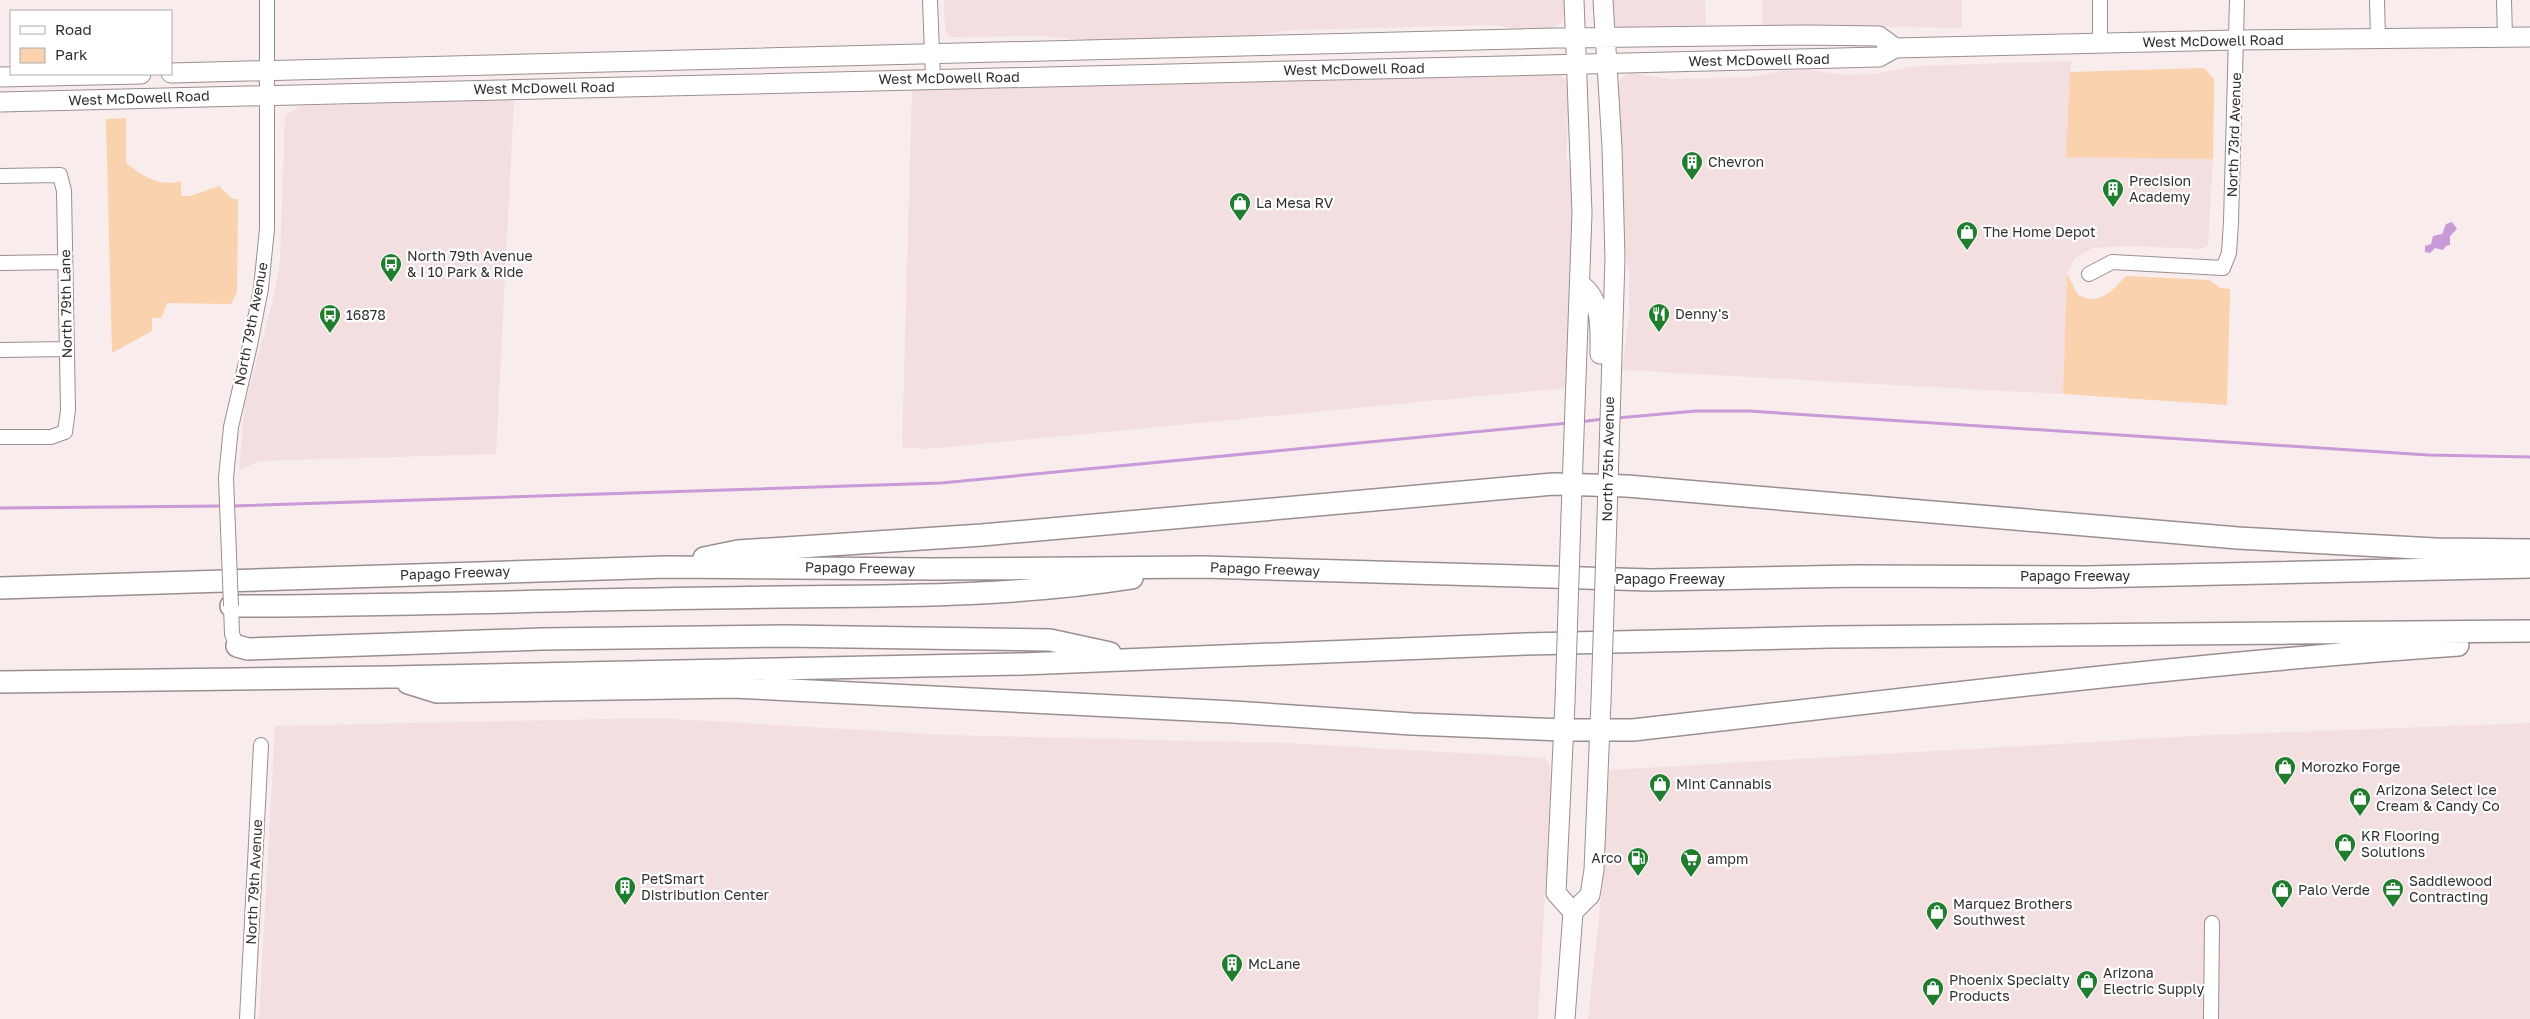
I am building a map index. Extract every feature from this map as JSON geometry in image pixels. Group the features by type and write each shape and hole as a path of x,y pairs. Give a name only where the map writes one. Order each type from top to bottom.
{"highway":[{"path":"666,566 738,551 982,535 1553,484 1608,486 2238,538 2435,550 2530,550"},
{"name":"Papago Freeway","path":"5,586 666,566 924,569 1204,567 1652,580 1857,576 2088,577 2530,567"},
{"path":"231,606 898,597 1072,588 1204,567"},
{"path":"0,682 391,678 1144,660 1526,644 1829,637 2530,631"},
{"path":"237,646 248,649 351,644 784,636 1050,640 1144,660"},
{"path":"391,678 437,692 684,687 783,688 1564,730 1633,730 2299,656 2530,639"}],"main road":[{"path":"1565,1019 1573,912 1556,893 1564,730 1580,284 1582,178 1574,0"},
{"name":"North 75th Avenue","path":"1573,912 1590,894 1601,701 1610,438 1615,258 1608,63 1603,0"},
{"name":"West McDowell Road","path":"172,73 1605,38 1807,35 1879,36 1895,48"},
{"name":"West McDowell Road","path":"0,102 266,94 1879,57 1895,48 2100,42 2530,37"},
{"path":"660,61 660,86"},
{"path":"496,90 508,80 573,75 598,63"},
{"name":"West McDowell Road","path":"0,77 95,75"},
{"path":"1580,284 1590,293 1599,314 1600,372 1610,396"}],"street":[{"name":"North 79th Avenue","path":"237,646 232,634 226,478 230,427 250,345 261,288 267,229 267,0"},
{"path":"930,0 933,79"},
{"path":"2100,0 2100,42"},
{"name":"North 73rd Avenue","path":"2089,274 2112,262 2223,268 2229,253 2231,222 2237,0"},
{"path":"2377,0 2378,38"},
{"path":"2504,0 2505,37"},
{"name":"North 79th Lane","path":"0,176 60,175 64,191 68,410 65,432 51,437 0,438"},
{"path":"0,263 65,262"},
{"path":"0,350 67,348"},
{"name":"North 79th Avenue","path":"247,1019 261,745"},
{"path":"2211,1019 2212,923"}],"shaded area":[{"path":"944,0 1565,0 1565,10 1562,23 1549,28 1521,29 1489,25 1292,30 1252,36 1089,40 1041,36 950,37 945,29"},
{"path":"1612,0 1705,0 1706,25 1613,27"},
{"path":"1762,0 1962,0 1962,28 1763,25"},
{"path":"2071,61 2066,157 2213,159 2208,245 2202,249 2129,246 2093,248 2075,258 2067,274 2063,394 1622,370 1629,316 1629,275 1624,240 1622,169 1616,91 1617,84 1624,76 1630,73 1671,79 1750,77 1781,71 1808,70 1845,75 1874,74 1915,66"},
{"name":"La Mesa RV","path":"1562,76 1565,79 1569,93 1566,158 1572,177 1571,266 1565,388 926,449 902,447 912,90"},
{"name":"North 79th Avenue & I 10 Park & Ride","path":"514,100 496,454 259,461 239,471 245,404 272,304 280,263 285,116 299,106"},
{"path":"2452,222 2457,229 2450,236 2450,245 2446,246 2443,250 2435,248 2430,253 2425,252 2425,246 2431,244 2433,236 2442,234 2446,224"},
{"path":"657,718 947,735 1286,743 1546,758 1550,768 1551,785 1538,1019 259,1019 275,726"},
{"path":"2530,723 2530,1019 1588,1019 1604,871 1609,770 2211,735"}],"green space":[{"path":"2204,68 2214,79 2213,159 2066,157 2070,72"},
{"path":"126,118 126,163 152,180 166,183 181,181 181,196 190,196 219,186 232,199 238,199 237,292 231,304 167,303 161,318 152,318 152,331 112,353 106,119"},
{"path":"2067,274 2078,295 2093,299 2105,295 2126,276 2209,280 2220,288 2230,289 2227,405 2063,394"}],"waterway":[{"path":"1617,418 1696,411 1749,411 2428,455 2530,457"},
{"path":"1580,422 1603,419"},
{"path":"231,506 941,483 1569,423"},
{"path":"0,508 224,506"}],"place":[{"name":"Chevron","path":"1692,181"},
{"name":"Precision Academy","path":"2113,208"},
{"name":"La Mesa RV","path":"1240,222"},
{"name":"The Home Depot","path":"1967,251"},
{"name":"North 79th Avenue & I 10 Park & Ride","path":"391,283"},
{"name":"Denny's","path":"1659,333"},
{"name":"16878","path":"330,334"},
{"name":"Morozko Forge","path":"2285,786"},
{"name":"Mint Cannabis","path":"1660,803"},
{"name":"Arizona Select Ice Cream & Candy Co","path":"2360,817"},
{"name":"KR Flooring Solutions","path":"2345,863"},
{"name":"Arco","path":"1638,877"},
{"name":"ampm","path":"1691,878"},
{"name":"PetSmart Distribution Center","path":"625,906"},
{"name":"Saddlewood Contracting","path":"2393,908"},
{"name":"Palo Verde","path":"2282,909"},
{"name":"Marquez Brothers Southwest","path":"1937,931"},
{"name":"McLane","path":"1232,983"},
{"name":"Arizona Electric Supply","path":"2087,1000"},
{"name":"Phoenix Specialty Products","path":"1933,1007"}]}
